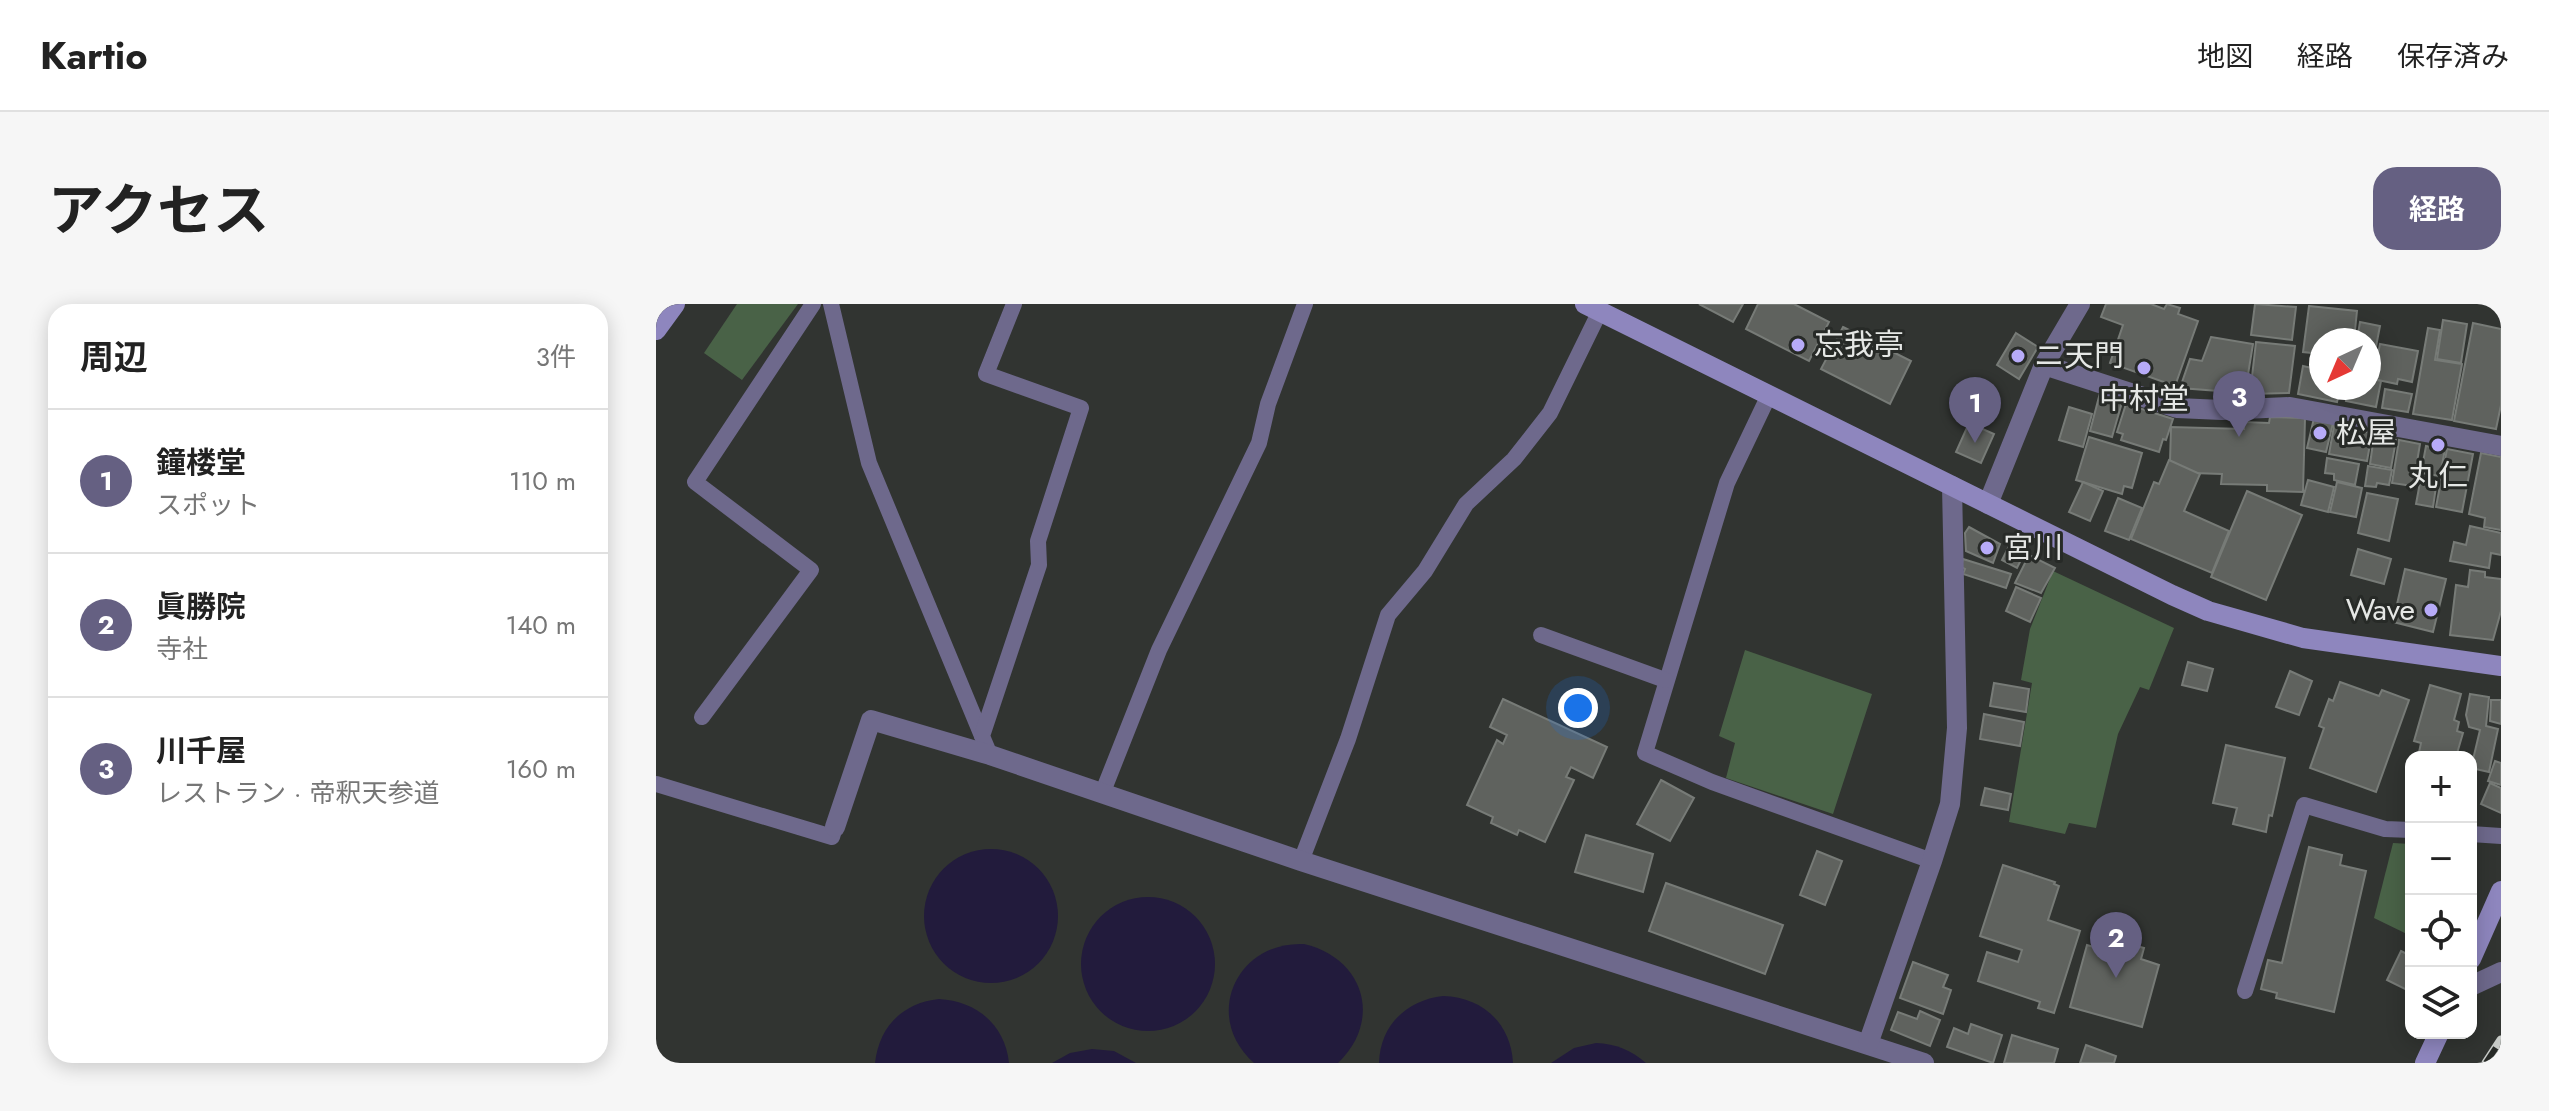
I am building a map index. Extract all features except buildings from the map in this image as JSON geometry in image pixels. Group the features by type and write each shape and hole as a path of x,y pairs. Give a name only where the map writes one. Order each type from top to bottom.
{"street":[{"path":"656,330 675,304"},
{"path":"1988,504 2044,365 2080,304"},
{"path":"1592,307 2208,611 2303,638 2501,666"},
{"path":"2044,365 2177,408 2290,407 2501,446"},
{"path":"1868,1044 1950,804 1957,728 1952,486"},
{"path":"835,827 871,720 986,745 1102,794 1924,1063"},
{"path":"2477,945 2501,891"},
{"path":"2477,983 2501,972"},
{"path":"2425,1063 2436,1039"}],"lane":[{"path":"702,717 811,570 695,482 813,304"},
{"path":"831,304 869,463 986,745"},
{"path":"986,745 1039,565 1038,541 1081,408 986,374 1014,304"},
{"path":"1102,794 1159,650 1259,443 1268,404 1305,304"},
{"path":"1301,861 1348,739 1388,615 1425,571 1466,504 1514,459 1550,413 1592,307"},
{"path":"1769,395 1727,483 1645,753 1712,782 1932,861"},
{"path":"1541,635 1665,680"},
{"path":"656,784 832,837 835,827"},
{"path":"2245,991 2304,805 2385,829 2405,830"},
{"path":"2477,834 2501,836"}],"green space":[{"path":"737,304 798,304 742,380 704,353"},
{"path":"2053,571 2174,628 2149,690 2140,687 2118,734 2096,828 2069,823 2065,834 2009,822 2032,683 2021,680 2030,629"},
{"path":"1745,650 1872,694 1833,814 1726,778 1735,743 1719,736"},
{"path":"2393,843 2405,844 2405,933 2374,918"}],"shaded area":[{"path":"991,849 1017,854 1038,869 1053,890 1058,916 1053,942 1038,963 1017,978 991,983 965,978 944,963 929,942 924,916 929,890 944,869 965,854"},
{"path":"1148,897 1174,902 1195,917 1210,938 1215,964 1210,990 1195,1011 1174,1026 1148,1031 1122,1026 1101,1011 1086,990 1081,964 1086,938 1101,917 1122,902"},
{"path":"1304,944 1325,951 1341,962 1353,976 1363,1010 1360,1028 1352,1046 1338,1063 1254,1063 1238,1045 1230,1025 1229,1004 1234,985 1245,968 1260,955 1280,946"},
{"path":"1443,996 1471,1001 1492,1015 1507,1036 1513,1063 1379,1063 1384,1037 1398,1017 1418,1003"},
{"path":"939,999 965,1004 987,1018 1002,1037 1009,1063 875,1063 881,1038 895,1019 914,1006"},
{"path":"1596,1043 1623,1048 1646,1063 1551,1063 1574,1048"},
{"path":"1092,1049 1114,1051 1136,1063 1052,1063 1070,1053"}],"railway":[{"path":"2486,1063 2501,1040"}],"place":[{"name":"忘我亭","path":"1798,345"},
{"name":"ニ天門","path":"2018,356"},
{"name":"中村堂","path":"2144,368"},
{"name":"松屋","path":"2320,433"},
{"name":"川千屋","path":"2239,437"},
{"name":"鐘楼堂","path":"1975,443"},
{"name":"丸仁","path":"2438,445"},
{"name":"宮川","path":"1987,548"},
{"name":"Wave","path":"2431,610"},
{"name":"眞勝院","path":"2116,978"}]}
